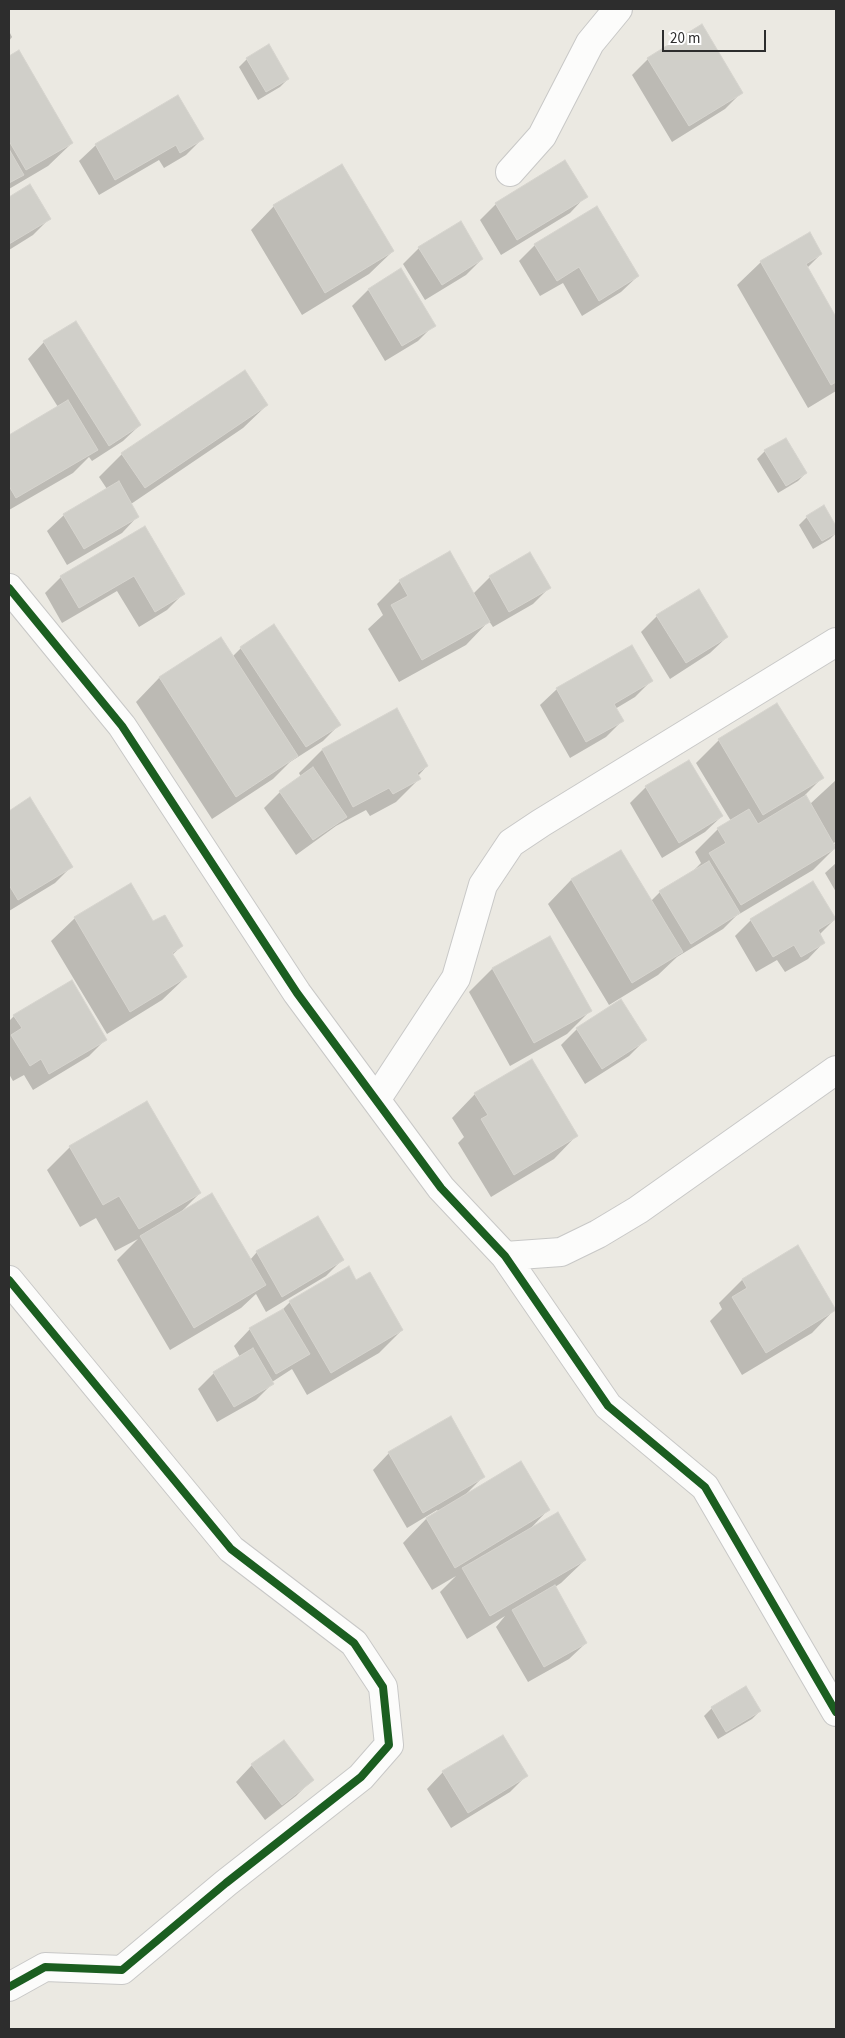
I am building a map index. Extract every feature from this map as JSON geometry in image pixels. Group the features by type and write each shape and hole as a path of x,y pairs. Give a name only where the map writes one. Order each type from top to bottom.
{"street":[{"path":"510,172 542,136 590,43 618,9"},
{"path":"9,588 122,726 297,993 441,1188 505,1256 608,1406 705,1487 836,1712"},
{"path":"376,1100 456,978 483,885 511,843 836,642"},
{"path":"505,1256 561,1252 598,1234 638,1210 836,1070"},
{"path":"9,1280 231,1549 354,1643 383,1687 388,1745 360,1777 226,1883 122,1970 45,1967 9,1987"}],"building":[{"path":"702,24 743,93 689,126 647,58"},
{"path":"269,44 289,79 266,92 246,58"},
{"path":"19,50 73,143 26,170 9,141 9,56"},
{"path":"178,95 204,139 180,153 176,145 115,180 95,144"},
{"path":"9,149 24,175 9,183"},
{"path":"565,160 588,197 517,240 495,203"},
{"path":"342,164 394,251 325,293 273,205"},
{"path":"30,184 51,219 9,244 9,197"},
{"path":"597,206 639,276 599,301 579,267 557,281 534,244"},
{"path":"461,221 483,259 442,285 418,247"},
{"path":"810,232 822,254 806,264 836,317 836,382 831,385 760,261"},
{"path":"401,268 436,326 402,346 368,289"},
{"path":"76,321 141,425 109,446 43,341"},
{"path":"245,370 268,405 145,488 121,453"},
{"path":"68,400 98,450 16,498 9,486 9,435"},
{"path":"786,438 807,473 786,486 764,450"},
{"path":"119,481 139,517 84,549 63,514"},
{"path":"824,505 836,526 836,533 822,541 806,516"},
{"path":"145,526 185,594 155,612 134,576 79,608 60,576"},
{"path":"450,551 490,622 422,660 391,605 408,596 399,580"},
{"path":"530,552 551,588 509,612 489,576"},
{"path":"699,589 728,637 686,663 656,615"},
{"path":"274,624 341,725 306,747 240,647"},
{"path":"221,637 298,756 236,797 159,677"},
{"path":"632,645 653,681 614,704 624,721 586,742 556,688"},
{"path":"777,703 824,778 763,815 718,739"},
{"path":"397,708 428,766 417,773 421,779 393,794 389,788 353,807 322,749"},
{"path":"689,760 723,816 679,843 645,786"},
{"path":"313,767 347,817 313,840 279,791"},
{"path":"806,795 836,848 741,905 709,853 726,843 717,828 749,809 758,824"},
{"path":"30,797 73,867 18,900 9,885 9,811"},
{"path":"621,850 683,952 632,983 571,879"},
{"path":"709,861 740,913 691,944 659,891"},
{"path":"813,881 836,919 818,930 825,943 801,957 794,945 773,957 750,919"},
{"path":"131,883 153,921 165,915 183,946 172,953 187,977 130,1012 74,917"},
{"path":"550,936 592,1011 534,1043 492,968"},
{"path":"72,980 107,1040 49,1074 41,1059 30,1066 11,1035 22,1028 13,1015"},
{"path":"621,999 647,1040 602,1069 576,1028"},
{"path":"532,1059 578,1136 514,1175 481,1119 488,1115 474,1093"},
{"path":"147,1101 201,1193 139,1229 119,1196 103,1205 69,1146"},
{"path":"212,1193 266,1285 194,1328 140,1236"},
{"path":"318,1216 344,1260 282,1297 256,1251"},
{"path":"798,1245 836,1310 766,1353 732,1297 747,1288 742,1279"},
{"path":"349,1266 356,1280 370,1272 403,1330 331,1373 289,1301"},
{"path":"283,1309 310,1354 276,1374 249,1328"},
{"path":"253,1348 274,1384 234,1407 213,1372"},
{"path":"451,1416 485,1477 423,1513 388,1452"},
{"path":"521,1461 550,1510 455,1568 426,1518"},
{"path":"558,1512 586,1560 490,1616 462,1568"},
{"path":"555,1585 587,1643 544,1667 512,1610"},
{"path":"746,1686 761,1711 726,1732 711,1707"},
{"path":"503,1735 528,1776 468,1813 442,1771"},
{"path":"284,1740 314,1780 282,1805 251,1764"}],"cycle path":[{"path":"9,588 122,726 297,993 441,1188 505,1256 608,1406 705,1487 836,1712"},
{"path":"9,1280 231,1549 354,1643 383,1687 389,1745 361,1777 226,1883 122,1970 45,1967 9,1987"}]}
